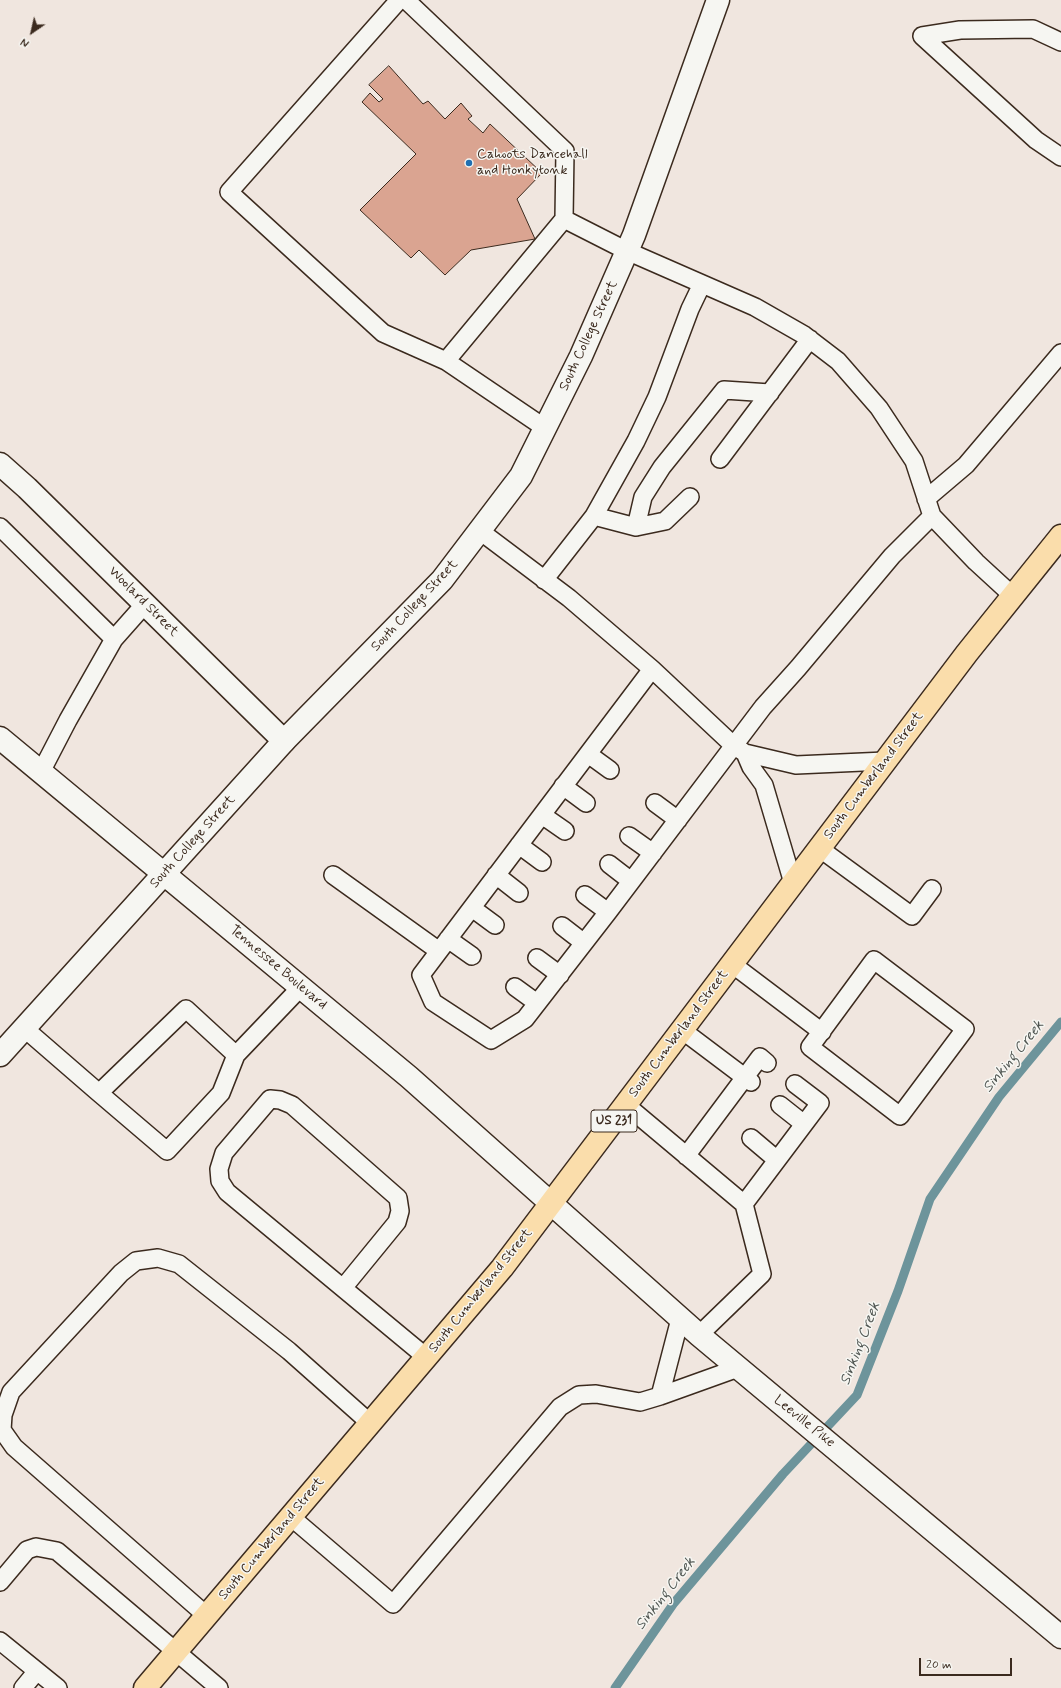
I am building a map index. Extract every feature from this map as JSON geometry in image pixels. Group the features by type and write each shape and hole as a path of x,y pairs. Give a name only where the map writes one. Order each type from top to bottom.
{"main road":[{"name":"South Cumberland Street","path":"145,1688 502,1268 967,653 1061,536"}],"street":[{"name":"South College Street","path":"0,1055 284,742 442,580 522,476 581,356 627,251 718,0"},
{"name":"Woolard Street","path":"0,464 28,488 284,742"},
{"name":"Tennessee Boulevard","path":"0,738 409,1077 551,1204"},
{"name":"Leeville Pike","path":"551,1204 680,1319 1061,1637"}],"lane":[{"path":"399,0 229,192 383,333 446,361 545,428"},
{"path":"406,0 565,151 564,219 446,361"},
{"path":"1061,42 1033,29 960,30 922,36 1036,140 1061,157"},
{"path":"564,219 627,251 755,307 810,339 838,361 879,408 914,461 932,516 976,562 1013,596"},
{"path":"544,580 594,516 636,441 654,403 690,309 702,284"},
{"path":"720,459 810,339"},
{"path":"926,499 966,465 1061,353"},
{"path":"636,526 643,497 662,467 724,390 770,393"},
{"path":"594,516 636,526 665,521 690,497"},
{"path":"652,669 421,974 434,1002 491,1040 525,1018 560,975 678,820 739,749 763,707 798,668 892,556 932,516"},
{"path":"0,527 114,639"},
{"path":"480,530 569,598 652,669 739,749 764,785 793,883"},
{"path":"41,772 68,720 114,639 145,604"},
{"path":"739,749 796,765 886,761"},
{"path":"588,754 610,770"},
{"path":"563,786 586,803"},
{"path":"655,803 678,820"},
{"path":"542,815 565,831"},
{"path":"629,836 653,853"},
{"path":"519,845 542,862"},
{"path":"820,848 912,916 932,889"},
{"path":"609,864 631,881"},
{"path":"333,874 444,945 472,956"},
{"path":"496,875 519,893"},
{"path":"585,895 608,912"},
{"path":"472,908 495,926"},
{"path":"562,926 584,943"},
{"path":"537,958 560,975"},
{"path":"874,960 965,1029 900,1116 810,1047 822,1032 874,960"},
{"path":"732,964 822,1032"},
{"path":"24,1028 167,1151 222,1093 236,1056 301,987"},
{"path":"515,987 537,1003"},
{"path":"99,1093 186,1009 236,1056"},
{"path":"682,1030 748,1079"},
{"path":"686,1156 748,1079 760,1057 767,1063"},
{"path":"744,1204 820,1103 795,1084"},
{"path":"343,1288 397,1222 400,1212 398,1198 292,1105 280,1100 270,1099 224,1153 219,1169 220,1181 227,1192 426,1357"},
{"path":"626,1105 744,1204 762,1274 699,1335"},
{"path":"780,1105 804,1124"},
{"path":"751,1138 777,1160"},
{"path":"207,1616 14,1447 2,1430 3,1415 10,1392 121,1273 136,1261 158,1258 180,1264 289,1351 370,1423"},
{"path":"660,1396 680,1319"},
{"path":"291,1517 392,1604 560,1407 579,1395 596,1394 640,1402 738,1368"},
{"path":"0,1582 27,1550 36,1546 57,1551 219,1688"},
{"path":"0,1641 58,1688"},
{"path":"23,1688 37,1671"}],"building":[{"name":"Cahoots Dancehall and Honkytonk","path":"389,66 423,104 428,101 445,119 461,103 472,116 468,119 483,133 490,124 542,173 517,199 535,239 471,250 445,275 419,250 411,258 360,210 416,154 362,102 370,93 379,102 383,99 369,85"}],"waterway":[{"name":"Sinking Creek","path":"615,1688 674,1603 783,1474 857,1395 898,1291 930,1199 999,1097 1061,1022"}],"place":[{"name":"Cahoots Dancehall and Honkytonk","path":"469,163"}]}
